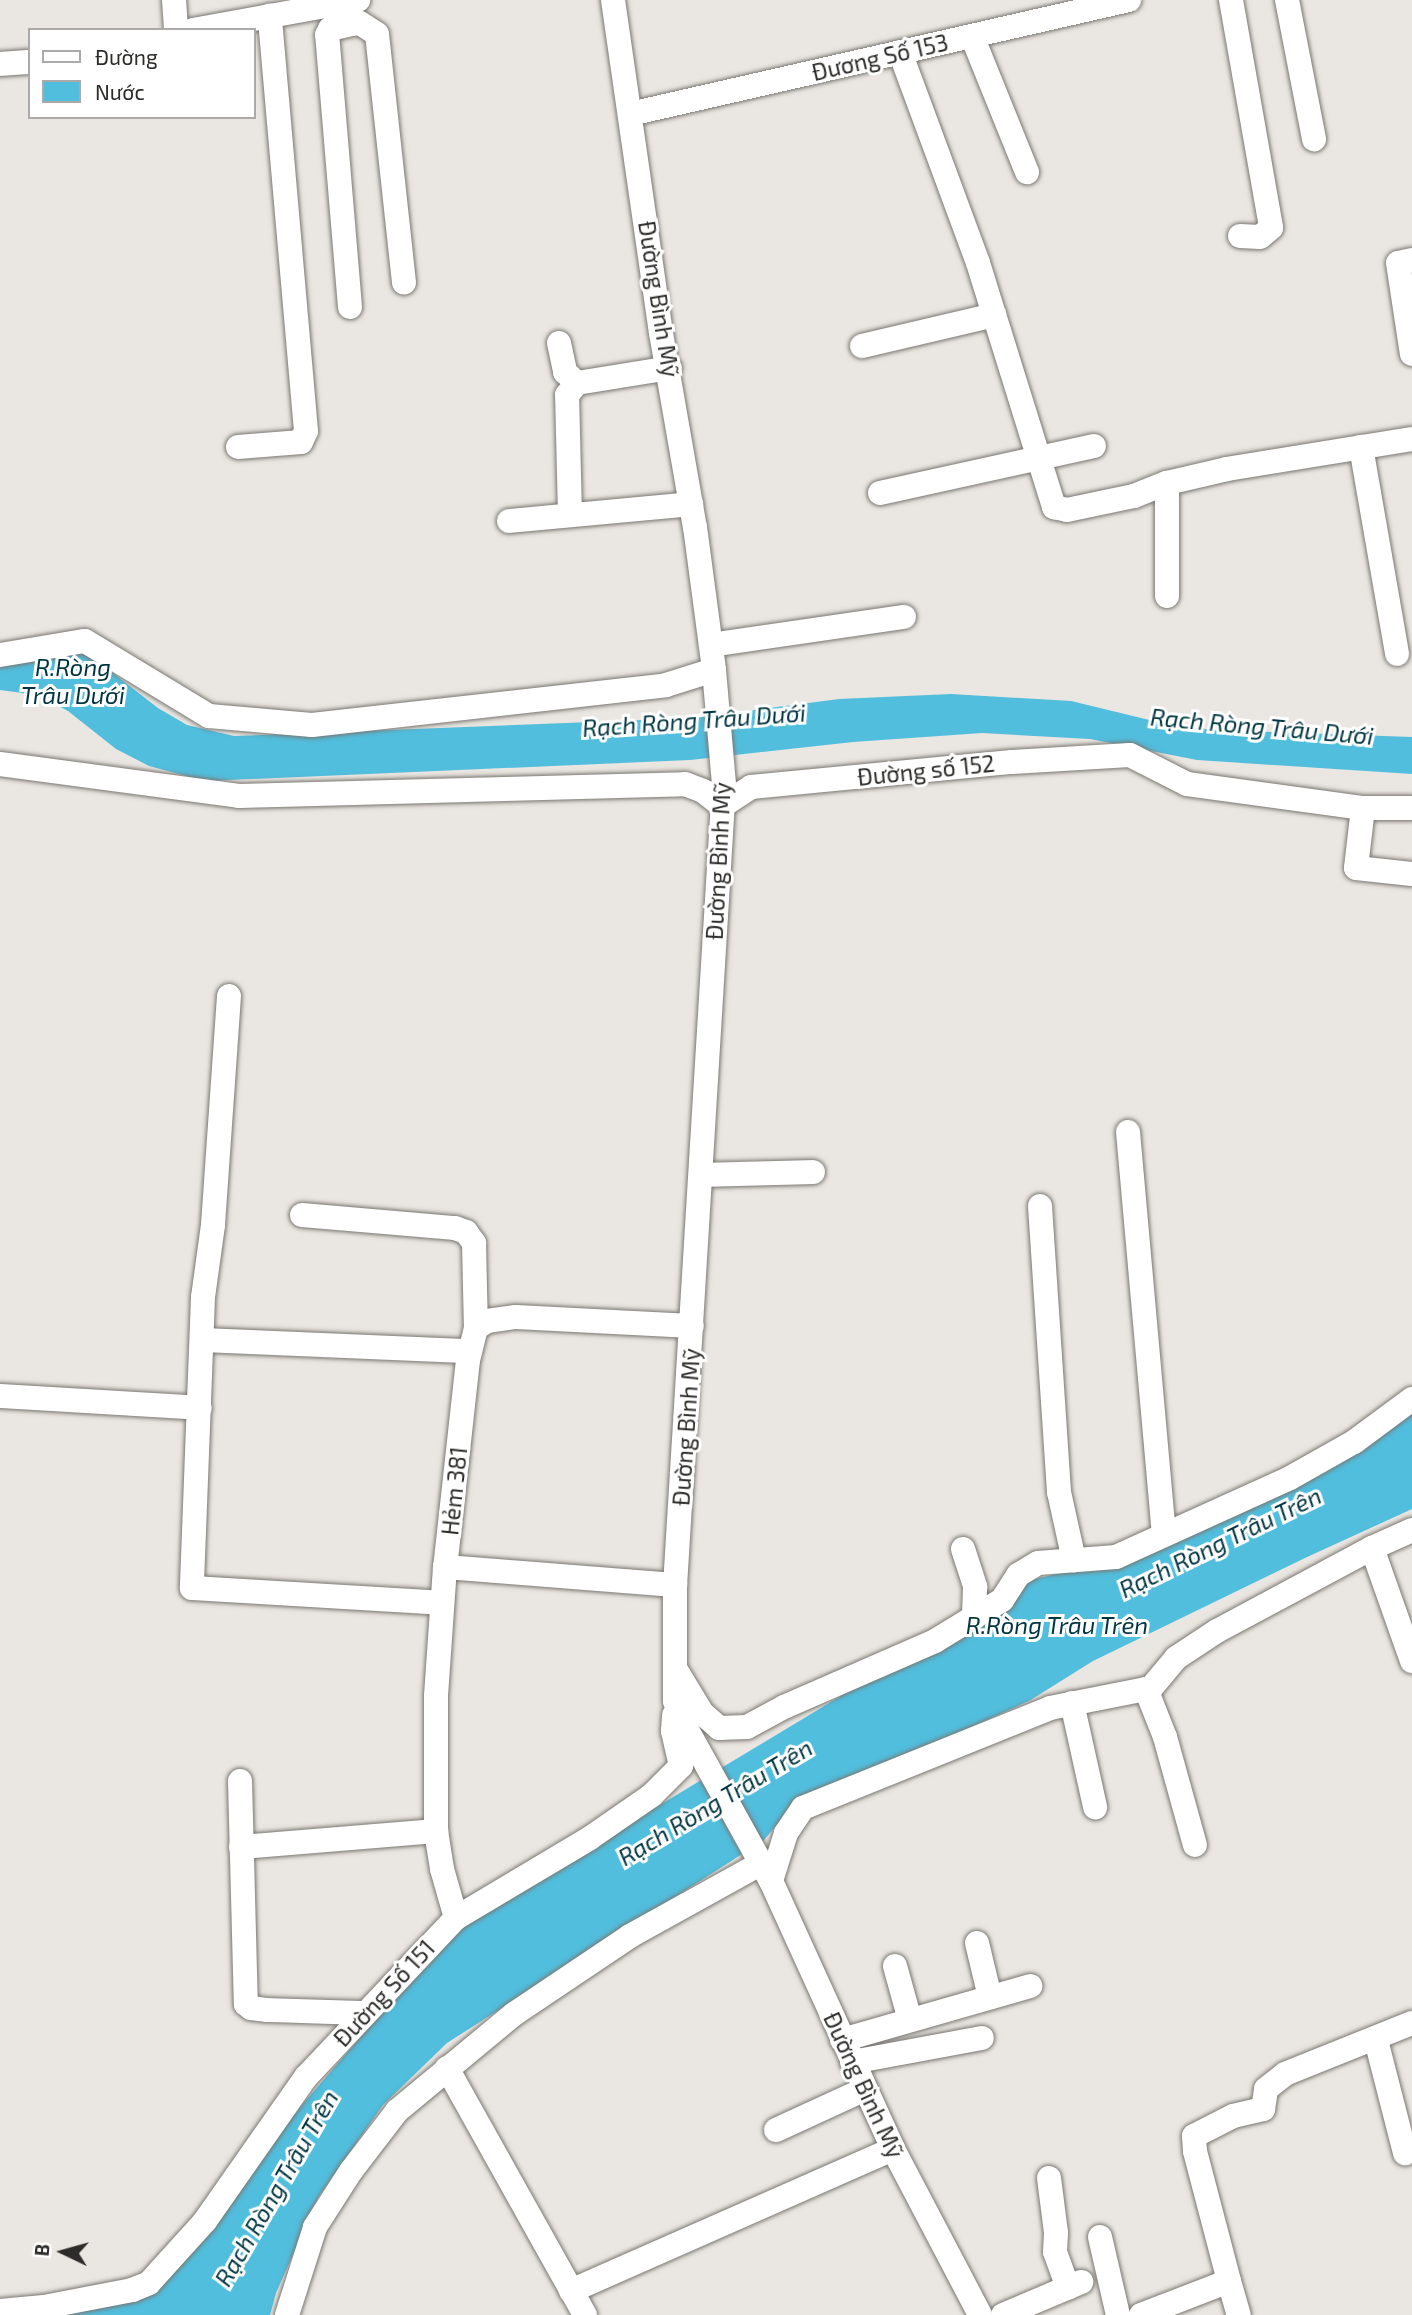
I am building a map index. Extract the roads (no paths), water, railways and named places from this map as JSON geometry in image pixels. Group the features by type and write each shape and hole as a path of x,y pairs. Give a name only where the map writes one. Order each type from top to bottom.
{"street":[{"path":"174,0 176,28"},
{"name":"Đường Bình Mỹ","path":"613,0 711,645 723,795 675,1585 672,1662 675,1701 685,1726 762,1866 892,2149 980,2315"},
{"name":"Đương Số 153","path":"630,114 1129,0"},
{"path":"1231,0 1271,229 1260,237 1240,236"},
{"path":"1287,0 1314,139"},
{"path":"204,28 270,16 359,8"},
{"path":"359,8 377,34 404,283"},
{"path":"350,307 327,35 330,29 359,8"},
{"path":"238,447 300,442 306,430 270,16"},
{"path":"972,36 1027,172"},
{"path":"900,52 932,132 1055,507 1068,510 1134,496 1167,483 1227,469 1412,439"},
{"path":"0,64 28,62"},
{"path":"1412,260 1398,263 1412,354"},
{"path":"862,346 994,315"},
{"path":"559,344 565,372 577,383"},
{"path":"569,515 566,395 577,383 670,368"},
{"path":"880,493 1094,446"},
{"path":"1361,447 1397,654"},
{"path":"1167,483 1167,596"},
{"path":"509,521 691,504"},
{"path":"711,645 904,617"},
{"path":"0,655 85,641 209,716 312,725 666,685 714,670"},
{"name":"Đường số 152","path":"723,795 751,787 1012,762 1130,755 1187,784 1363,808 1412,808"},
{"path":"0,764 239,796 685,784 723,795"},
{"path":"1363,808 1356,869 1412,874"},
{"path":"229,996 213,1225 203,1297 204,1340 192,1588 442,1603"},
{"path":"1128,1132 1164,1534"},
{"path":"701,1175 813,1172"},
{"path":"1040,1206 1059,1492 1074,1560"},
{"name":"Hẻm 381","path":"302,1215 466,1232 472,1239 475,1252 473,1340 445,1567 436,1696 436,1831 444,1878 456,1918"},
{"path":"204,1340 473,1340 487,1321 516,1317 692,1326"},
{"path":"0,1396 200,1408"},
{"path":"672,1662 702,1713 719,1728 747,1727 784,1707 934,1641 1002,1600 1018,1575 1038,1563 1116,1557 1290,1478 1354,1442 1412,1399"},
{"path":"286,2315 315,2227 351,2171 397,2111 514,2014 630,1936 762,1866 803,1808 1051,1709 1152,1688 1175,1658 1217,1631 1372,1548 1412,1530"},
{"path":"1372,1548 1412,1661"},
{"path":"963,1549 975,1587 974,1618"},
{"path":"445,1567 675,1585"},
{"path":"1146,1689 1165,1737 1195,1845"},
{"name":"Đường Số 151","path":"0,2311 44,2307 132,2290 149,2283 205,2221 306,2077 456,1918 541,1869 652,1795 681,1766 673,1731 675,1701"},
{"path":"1072,1703 1095,1807"},
{"path":"240,1781 246,2004 251,2008 268,2010 365,2013"},
{"path":"241,1847 436,1831"},
{"path":"977,1943 990,1997"},
{"path":"895,1966 910,2020"},
{"path":"842,2040 1030,1986"},
{"path":"1239,2315 1195,2151 1194,2136 1233,2116 1263,2109 1266,2089 1285,2074 1412,2023"},
{"path":"852,2062 982,2038"},
{"path":"1376,2039 1405,2153"},
{"path":"447,2068 585,2315"},
{"path":"776,2130 866,2089"},
{"path":"571,2291 892,2149"},
{"path":"1003,2315 1074,2285 1055,2252 1049,2178"},
{"path":"1100,2237 1118,2315"},
{"path":"1141,2315 1229,2281"}],"water":[{"name":"R.Ròng Trâu Dưới","path":"78,651 96,660 158,708 187,725 234,736 694,718 839,699 951,694 1071,701 1170,725 1216,730 1412,737 1412,774 1197,760 1090,739 982,733 853,742 690,760 205,781 149,766 116,749 68,711 51,702 30,694 0,690 0,662"},
{"name":"R.Ròng Trâu Trên","path":"1412,1412 1412,1509 1093,1661 1029,1701 791,1808 764,1840 447,2043 383,2105 319,2196 276,2293 270,2315 19,2315 148,2293 263,2150 454,1929 1035,1579 1061,1573"}],"water label":[{"name":"Rạch Ròng Trâu Dưới","path":"694,720"},
{"name":"Rạch Ròng Trâu Dưới","path":"1262,726"},
{"name":"Rạch Ròng Trâu Trên","path":"1220,1542"},
{"name":"Rạch Ròng Trâu Trên","path":"715,1802"},
{"name":"Rạch Ròng Trâu Trên","path":"276,2188"}]}
